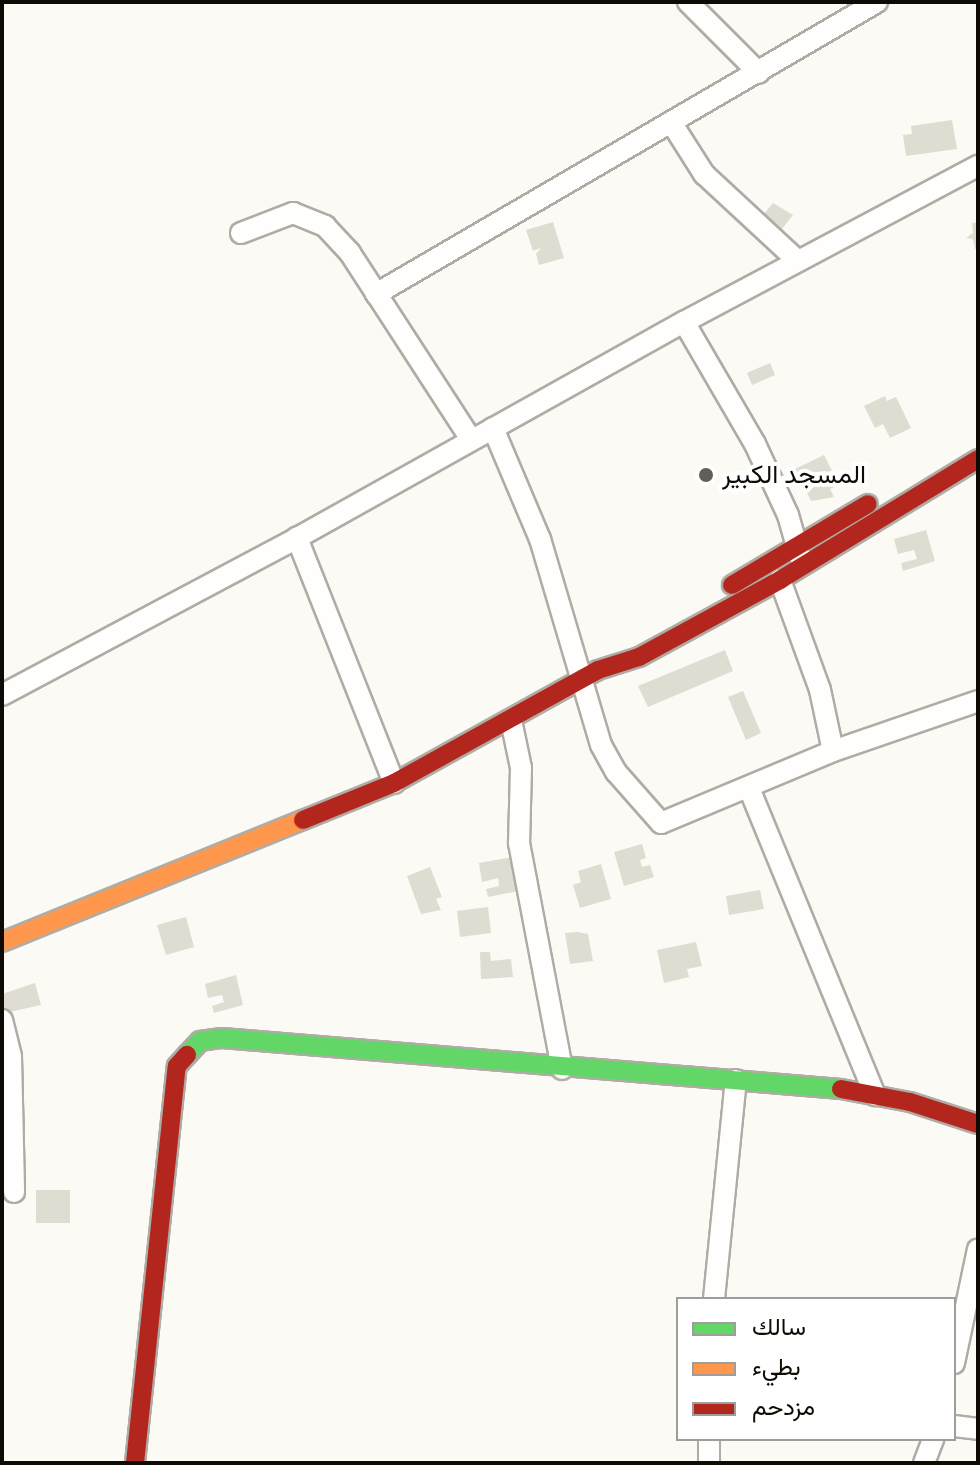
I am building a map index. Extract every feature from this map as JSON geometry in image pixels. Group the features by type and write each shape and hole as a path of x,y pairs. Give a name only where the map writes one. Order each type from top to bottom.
{"street":[{"path":"688,2 759,73"},
{"path":"376,294 877,2"},
{"path":"671,122 704,174 798,261"},
{"path":"2,695 297,538 684,322 978,166"},
{"path":"241,233 293,213 316,220 350,253 471,439"},
{"path":"684,322 755,444 803,565"},
{"path":"493,428 540,539 579,681 616,772 661,823 833,751 978,701"},
{"path":"598,670 619,647 978,439"},
{"path":"2,942 394,783 598,670 639,657 780,580 978,459"},
{"path":"297,538 394,783"},
{"path":"780,580 820,690 833,751"},
{"path":"511,720 521,768 519,843 562,1069"},
{"path":"749,788 875,1095"},
{"path":"2,1020 11,1057 14,1192"},
{"path":"135,1463 177,1066 184,1053 200,1041 222,1038 562,1069 736,1080 875,1095 978,1124"},
{"path":"714,1297 736,1080"},
{"path":"956,1354 978,1249"},
{"path":"956,1426 978,1429"},
{"path":"709,1441 709,1463"},
{"path":"924,1463 932,1441"}],"building":[{"path":"952,120 957,149 906,156 903,135 912,134 911,126"},
{"path":"773,203 793,215 782,229 764,214"},
{"path":"553,222 564,258 539,265 536,254 541,248 533,251 526,230"},
{"path":"978,222 978,248 975,249 973,239 966,238 973,233 972,223"},
{"path":"770,363 775,375 752,385 747,373"},
{"path":"885,396 887,401 896,397 911,428 890,438 883,424 875,428 864,406"},
{"path":"824,455 839,485 830,489 834,497 811,501 795,469"},
{"path":"926,530 935,561 903,571 901,563 917,559 914,550 898,554 894,539"},
{"path":"725,650 733,671 648,707 638,686"},
{"path":"743,691 761,733 746,740 728,697"},
{"path":"642,844 646,858 640,860 642,867 650,865 654,877 624,886 614,852"},
{"path":"513,857 519,891 488,897 486,889 499,886 498,878 482,882 479,863"},
{"path":"601,864 611,899 580,908 573,885 581,882 578,871"},
{"path":"430,867 442,897 436,899 441,910 421,914 407,876"},
{"path":"760,890 764,909 729,915 726,896"},
{"path":"488,907 491,933 460,937 457,911"},
{"path":"186,917 194,947 166,955 157,925"},
{"path":"565,933 588,934 593,961 570,964"},
{"path":"696,942 702,966 687,969 689,977 664,983 657,950"},
{"path":"480,952 490,952 491,961 511,959 513,977 481,979"},
{"path":"236,975 243,1005 214,1013 212,1006 224,1002 222,995 208,998 205,984"},
{"path":"35,983 41,1005 5,1013 2,994"},
{"path":"36,1190 70,1190 70,1223 36,1223"}],"traffic: fast":[{"path":"187,1055 200,1041 222,1038 841,1089"}],"traffic: slow":[{"path":"2,942 303,820"}],"traffic: jam":[{"path":"303,820 394,783 598,670 639,657 780,580 978,459"},
{"path":"732,585 868,504"},
{"path":"135,1463 177,1066 187,1055"},
{"path":"841,1089 910,1102 978,1124"}],"place":[{"name":"المسجد الكبير","path":"706,475"}]}
